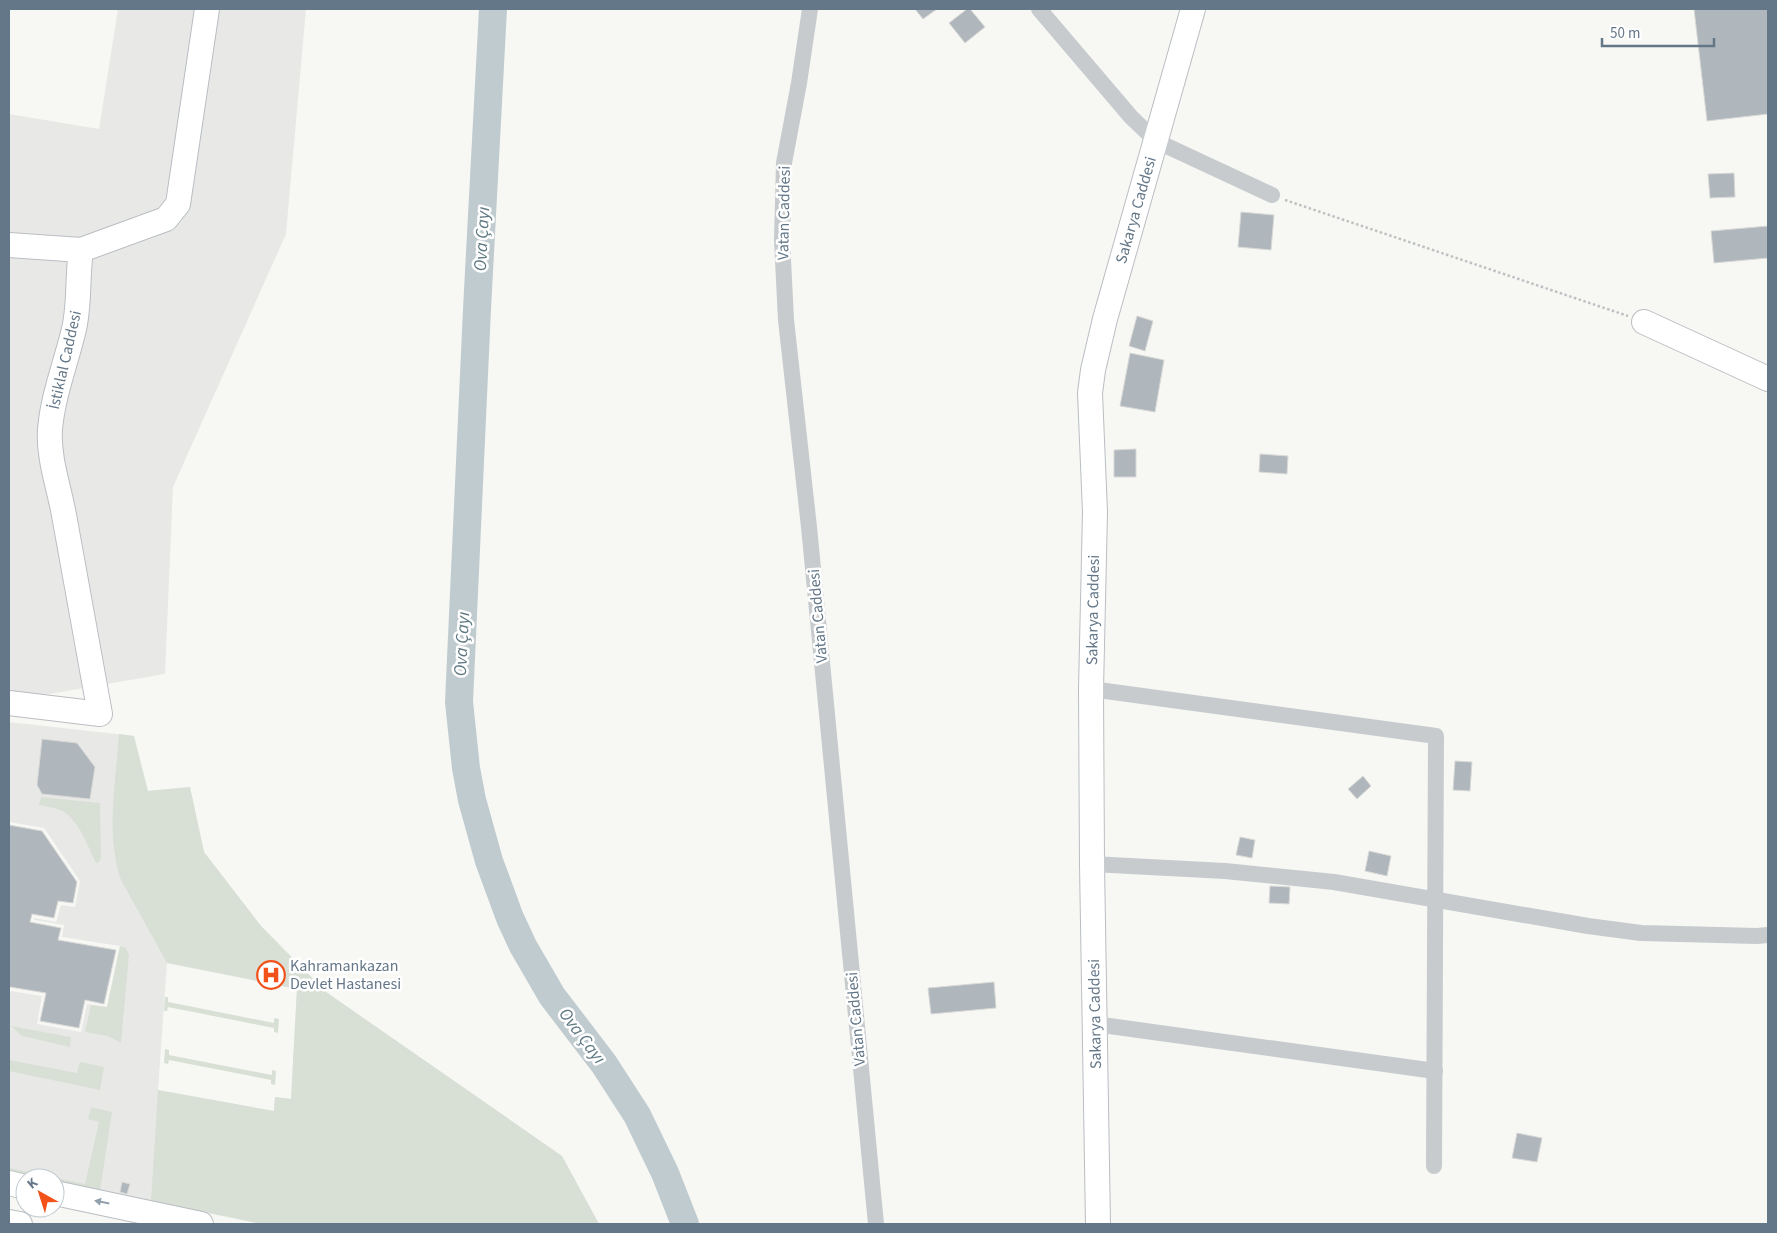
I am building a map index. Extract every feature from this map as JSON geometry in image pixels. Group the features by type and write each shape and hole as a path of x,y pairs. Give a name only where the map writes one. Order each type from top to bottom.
{"street":[{"path":"9,245 80,250 166,219 178,204 207,9"},
{"name":"Vatan Caddesi","path":"810,9 784,163 783,250 786,320 810,536 876,1224"},
{"path":"1039,9 1131,117 1156,141 1272,195"},
{"name":"Sakarya Caddesi","path":"1098,1224 1091,689 1095,512 1090,393 1093,370 1105,319 1193,9"},
{"name":"İstiklal Caddesi","path":"9,704 100,714 62,502 50,452 50,429 56,394 74,328 78,300 80,250"},
{"path":"1644,322 1768,379"},
{"path":"1091,689 1436,736 1434,1166"},
{"path":"1092,864 1226,872 1325,881 1588,926 1641,933 1763,936"},
{"path":"1095,1024 1435,1070"},
{"path":"65,1196 150,1217 201,1224"},
{"path":"120,1224 123,1217 128,1213 138,1210 150,1217"},
{"path":"9,1222 20,1224"}],"path":[{"path":"1272,195 1644,322"}],"shaded area":[{"path":"118,9 306,9 286,234 173,487 165,674 9,701 9,114 99,129"},
{"name":"Kahramankazan Devlet Hastanesi","path":"9,722 134,736 147,791 190,787 204,852 261,926 326,992 562,1156 599,1224 262,1224 65,1184 65,1168 15,1168 15,1173 9,1172 9,993 11,991 42,996 37,1024 81,1032 87,1004 107,1007 120,946 62,937 64,925 34,920 34,918 56,922 61,905 75,907 80,881 44,828 9,822","holes":["167,963 297,988 291,1099 275,1097 274,1111 158,1090"]},
{"name":"Kahramankazan Devlet Hastanesi","path":"119,734 134,736 148,791 190,787 204,852 261,926 326,992 562,1156 599,1224 262,1224 151,1201 158,1090 274,1111 275,1097 291,1099 297,989 167,963 121,880 116,862 113,807"},
{"path":"41,797 100,803 101,858 99,862 96,863 84,837 72,819 61,810 39,805"},
{"path":"120,946 126,948 129,955 121,1043 108,1036 85,1032 91,1005 107,1007"},
{"path":"165,997 168,997 168,1002 274,1023 274,1018 279,1019 278,1033 274,1032 274,1028 168,1007 167,1011 164,1011"},
{"path":"11,1026 71,1037 70,1047 22,1036"},
{"path":"165,1049 169,1050 169,1055 272,1075 272,1070 276,1071 275,1085 271,1084 271,1080 169,1060 168,1064 164,1063"},
{"path":"9,1060 77,1073 80,1062 104,1067 100,1090 9,1071"},
{"path":"91,1107 112,1112 100,1191 65,1184 65,1180 85,1184 99,1122 88,1119"},
{"path":"9,1168 15,1169 15,1173 9,1172"}],"building":[{"path":"915,9 937,9 923,19"},
{"path":"967,9 970,9 985,27 965,43 949,23"},
{"path":"1694,9 1768,9 1768,114 1707,121"},
{"path":"1734,173 1735,197 1710,198 1708,174"},
{"path":"1241,212 1274,215 1271,250 1238,247"},
{"path":"1768,226 1768,258 1714,263 1711,231"},
{"path":"1137,316 1153,321 1145,351 1129,346"},
{"path":"1130,353 1164,360 1155,412 1120,406"},
{"path":"1136,449 1136,477 1114,477 1114,450"},
{"path":"1260,454 1288,456 1287,474 1259,472"},
{"path":"42,739 77,743 95,767 90,799 42,794 37,785"},
{"path":"1455,761 1472,762 1470,791 1453,790"},
{"path":"1363,776 1371,786 1357,799 1348,789"},
{"path":"9,825 42,831 77,882 73,903 58,901 54,918 32,914 30,922 61,928 58,940 116,950 104,1004 85,1000 79,1028 40,1021 46,993 9,988"},
{"path":"1240,837 1255,840 1252,858 1236,855"},
{"path":"1369,851 1391,856 1387,876 1365,871"},
{"path":"1270,886 1290,887 1289,904 1269,903"},
{"path":"994,982 996,1008 931,1014 928,988"},
{"path":"1517,1133 1542,1138 1537,1162 1512,1158"},
{"path":"122,1182 130,1184 127,1194 120,1192"}],"waterway":[{"name":"Ova Çayı","path":"493,9 459,702 466,768 472,800 489,861 510,918 523,946 552,996 604,1064 637,1115 665,1173 685,1224"}],"place":[{"name":"Kahramankazan Devlet Hastanesi","path":"271,975"}]}
